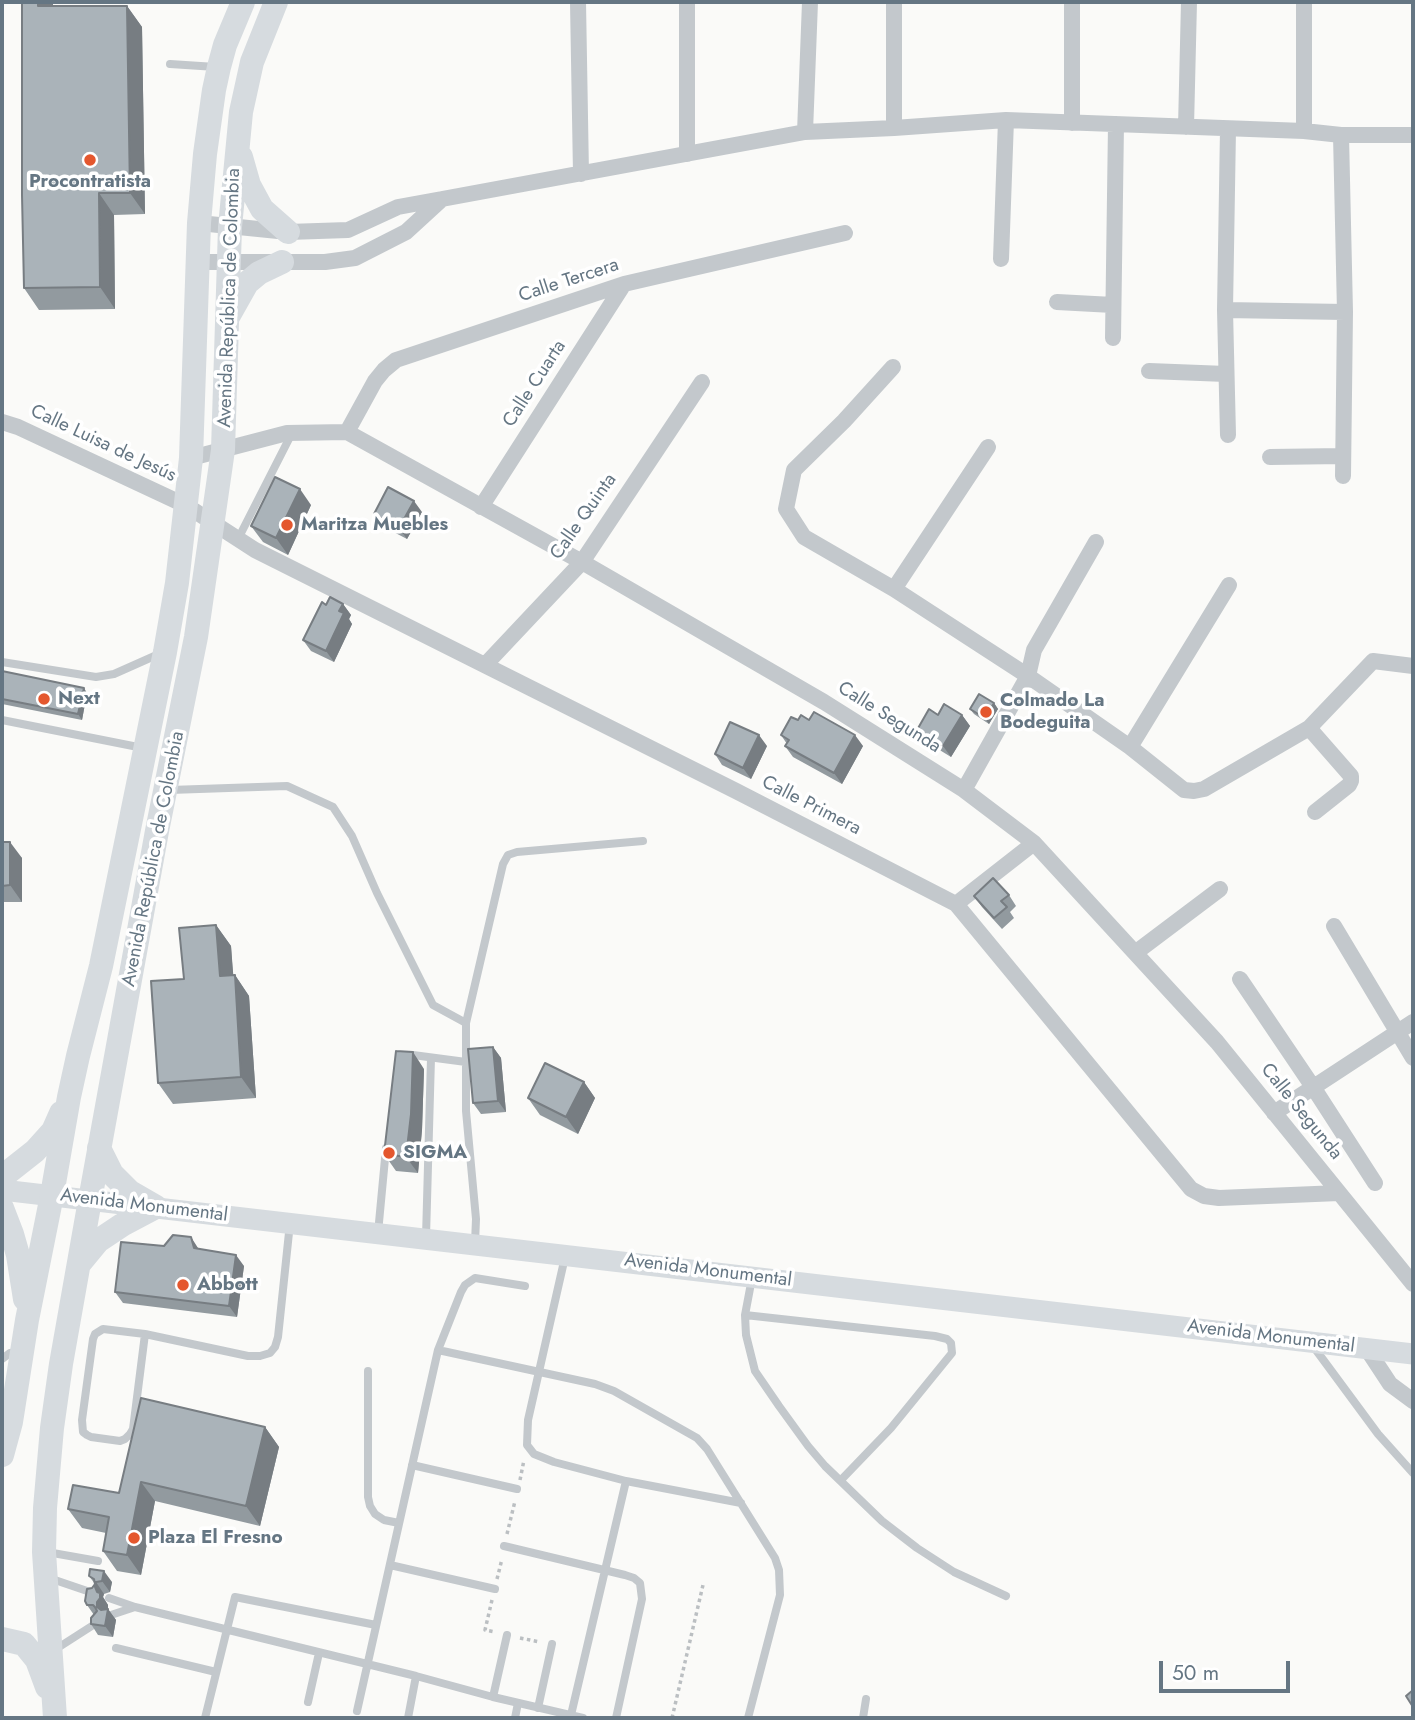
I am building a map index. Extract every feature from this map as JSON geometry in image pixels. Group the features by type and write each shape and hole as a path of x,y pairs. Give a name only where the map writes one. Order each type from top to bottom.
{"main road":[{"name":"Avenida República de Colombia","path":"2,1455 12,1356 27,1320 69,1097 101,966 177,583 191,458 197,262 206,143 219,67 243,2"},
{"name":"Avenida República de Colombia","path":"55,1713 44,1552 46,1478 52,1428 78,1265 152,858 187,686 213,524 223,450 230,227 238,134 252,62 276,2"},
{"path":"238,134 249,185 262,209 288,232"},
{"path":"227,318 247,283 259,273 282,262"},
{"path":"159,681 187,686"},
{"path":"2,1177 35,1151 53,1131 69,1097"},
{"path":"99,1148 112,1174 130,1192 156,1207"},
{"name":"Avenida Monumental","path":"2,1190 1413,1354"},
{"path":"78,1265 98,1241 156,1207"},
{"path":"2,1208 18,1255 27,1320"},
{"path":"2,1639 24,1644 37,1660 55,1713"}],"street":[{"path":"578,2 581,174"},
{"path":"687,2 687,154"},
{"path":"805,132 810,2"},
{"path":"894,2 894,128"},
{"path":"1072,2 1072,123"},
{"path":"1186,127 1189,2"},
{"path":"1304,2 1304,131"},
{"path":"1001,259 1006,120"},
{"path":"199,223 288,232 348,229 398,207 805,132 1006,120 1304,131 1341,135 1413,135"},
{"path":"1113,338 1116,124"},
{"path":"1228,129 1225,310 1228,435"},
{"path":"1341,135 1345,312 1343,476"},
{"path":"197,262 326,262 355,258 405,232 442,199"},
{"path":"348,229 355,258"},
{"name":"Calle Tercera","path":"347,432 375,381 396,360 624,284 845,233"},
{"name":"Calle Cuarta","path":"481,507 624,284"},
{"path":"1057,302 1113,304"},
{"path":"1225,310 1345,312"},
{"path":"893,367 794,470 786,509 804,537 894,589 1028,676 1130,747 1184,790 1204,789 1309,728 1373,661 1413,666"},
{"path":"1149,371 1226,374"},
{"name":"Calle Quinta","path":"485,665 582,562 702,382"},
{"name":"Calle Luisa de Jesús","path":"2,422 187,506"},
{"path":"191,458 292,433 347,432"},
{"name":"Calle Segunda","path":"347,432 582,562 824,702 964,790 1034,843 1217,1042 1413,1284"},
{"path":"894,589 988,447"},
{"path":"1270,457 1343,456"},
{"name":"Calle Primera","path":"187,506 256,550 956,904 1191,1189 1204,1196 1219,1198 1339,1193"},
{"path":"964,790 1028,676 1034,650 1096,542"},
{"path":"1130,747 1228,585"},
{"path":"1309,728 1350,776 1351,781 1315,812"},
{"path":"956,904 1034,843"},
{"path":"1135,953 1220,889"},
{"path":"1334,926 1413,1058"},
{"path":"1240,979 1375,1183"},
{"path":"1274,1113 1413,1022"},
{"path":"1367,1349 1390,1384 1413,1401"}],"lane":[{"path":"170,64 219,67"},
{"path":"237,539 292,433"},
{"path":"2,663 96,677 114,674 165,652"},
{"path":"2,720 145,749"},
{"path":"167,790 287,786 333,807 352,836 433,1005 466,1023"},
{"path":"475,1244 476,1219 466,1111 466,1023 503,864 508,855 517,852 643,841"},
{"path":"404,1062 413,1055 466,1062"},
{"path":"426,1238 431,1058"},
{"path":"378,1233 388,1137"},
{"path":"145,1334 133,1429 120,1441 86,1435 82,1420 95,1334 103,1329 145,1334 248,1356 270,1353 278,1337 290,1223"},
{"path":"566,1255 528,1420 527,1445 542,1459 626,1481 741,1503"},
{"path":"752,1276 745,1315 746,1335 755,1370 808,1446 882,1521 917,1548 954,1572 1006,1596"},
{"path":"357,1711 438,1350 461,1292 470,1281 475,1278 525,1286"},
{"path":"745,1315 935,1336 951,1343 952,1353 891,1428 841,1480"},
{"path":"1309,1341 1378,1434 1413,1473"},
{"path":"438,1350 595,1384 614,1391 697,1438 707,1449 775,1558 781,1583 748,1718"},
{"path":"368,1371 368,1497 375,1514 384,1520 399,1523"},
{"path":"412,1465 517,1489"},
{"path":"567,1716 606,1570 626,1481"},
{"path":"505,1546 606,1570 634,1578 640,1583 642,1599 615,1718"},
{"path":"44,1552 98,1561"},
{"path":"390,1565 495,1589"},
{"path":"46,1576 96,1594"},
{"path":"205,1718 235,1597 376,1625"},
{"path":"109,1598 135,1607 583,1718"},
{"path":"111,1615 135,1607"},
{"path":"51,1652 98,1622"},
{"path":"493,1697 507,1635"},
{"path":"538,1708 552,1644"},
{"path":"116,1648 216,1672"},
{"path":"309,1702 319,1653"},
{"path":"408,1718 416,1676"},
{"path":"863,1718 866,1699"},
{"path":"515,1718 518,1703"}],"path":[{"path":"672,1718 703,1585"}],"building":[{"path":"22,2 38,2 38,6 127,6 130,193 99,193 100,287 24,288"},
{"path":"275,477 300,489 276,538 251,526"},
{"path":"388,487 414,501 399,528 374,514"},
{"path":"330,597 343,604 339,611 344,613 326,651 303,640 322,602 326,605"},
{"name":"Next","path":"2,671 84,688 78,714 2,699"},
{"path":"979,694 994,703 985,718 970,709"},
{"path":"944,704 962,715 943,746 917,730 929,709 938,715"},
{"path":"814,712 855,735 834,773 785,746 789,740 781,735 791,717 798,720 801,715 809,720"},
{"path":"730,722 759,735 743,768 715,754"},
{"path":"2,842 10,842 10,885 2,886"},
{"path":"993,878 1009,895 1001,901 1007,907 994,918 974,896"},
{"path":"216,925 220,976 235,975 241,1077 158,1083 151,981 184,979 179,928"},
{"path":"493,1047 498,1101 473,1103 468,1049"},
{"path":"396,1051 413,1052 411,1114 406,1157 384,1154"},
{"path":"545,1063 584,1082 566,1117 528,1098"},
{"name":"Abbott","path":"173,1235 191,1237 194,1248 236,1255 229,1306 115,1292 121,1242 164,1246"},
{"path":"141,1398 265,1427 246,1506 141,1482 127,1555 103,1551 109,1517 68,1509 73,1485 119,1493"},
{"path":"90,1569 104,1571 102,1581 96,1582 95,1587 100,1593 97,1607 101,1610 108,1609 105,1626 91,1624 91,1618 97,1611 85,1601 87,1589 95,1584 94,1579 89,1576"},
{"path":"1413,1690 1413,1707 1406,1696"}],"place":[{"name":"Procontratista","path":"90,160"},
{"name":"Maritza Muebles","path":"287,525"},
{"name":"Next","path":"44,699"},
{"name":"Colmado La Bodeguita","path":"986,712"},
{"name":"SIGMA","path":"389,1153"},
{"name":"Abbott","path":"183,1285"},
{"name":"Plaza El Fresno","path":"134,1538"}]}
